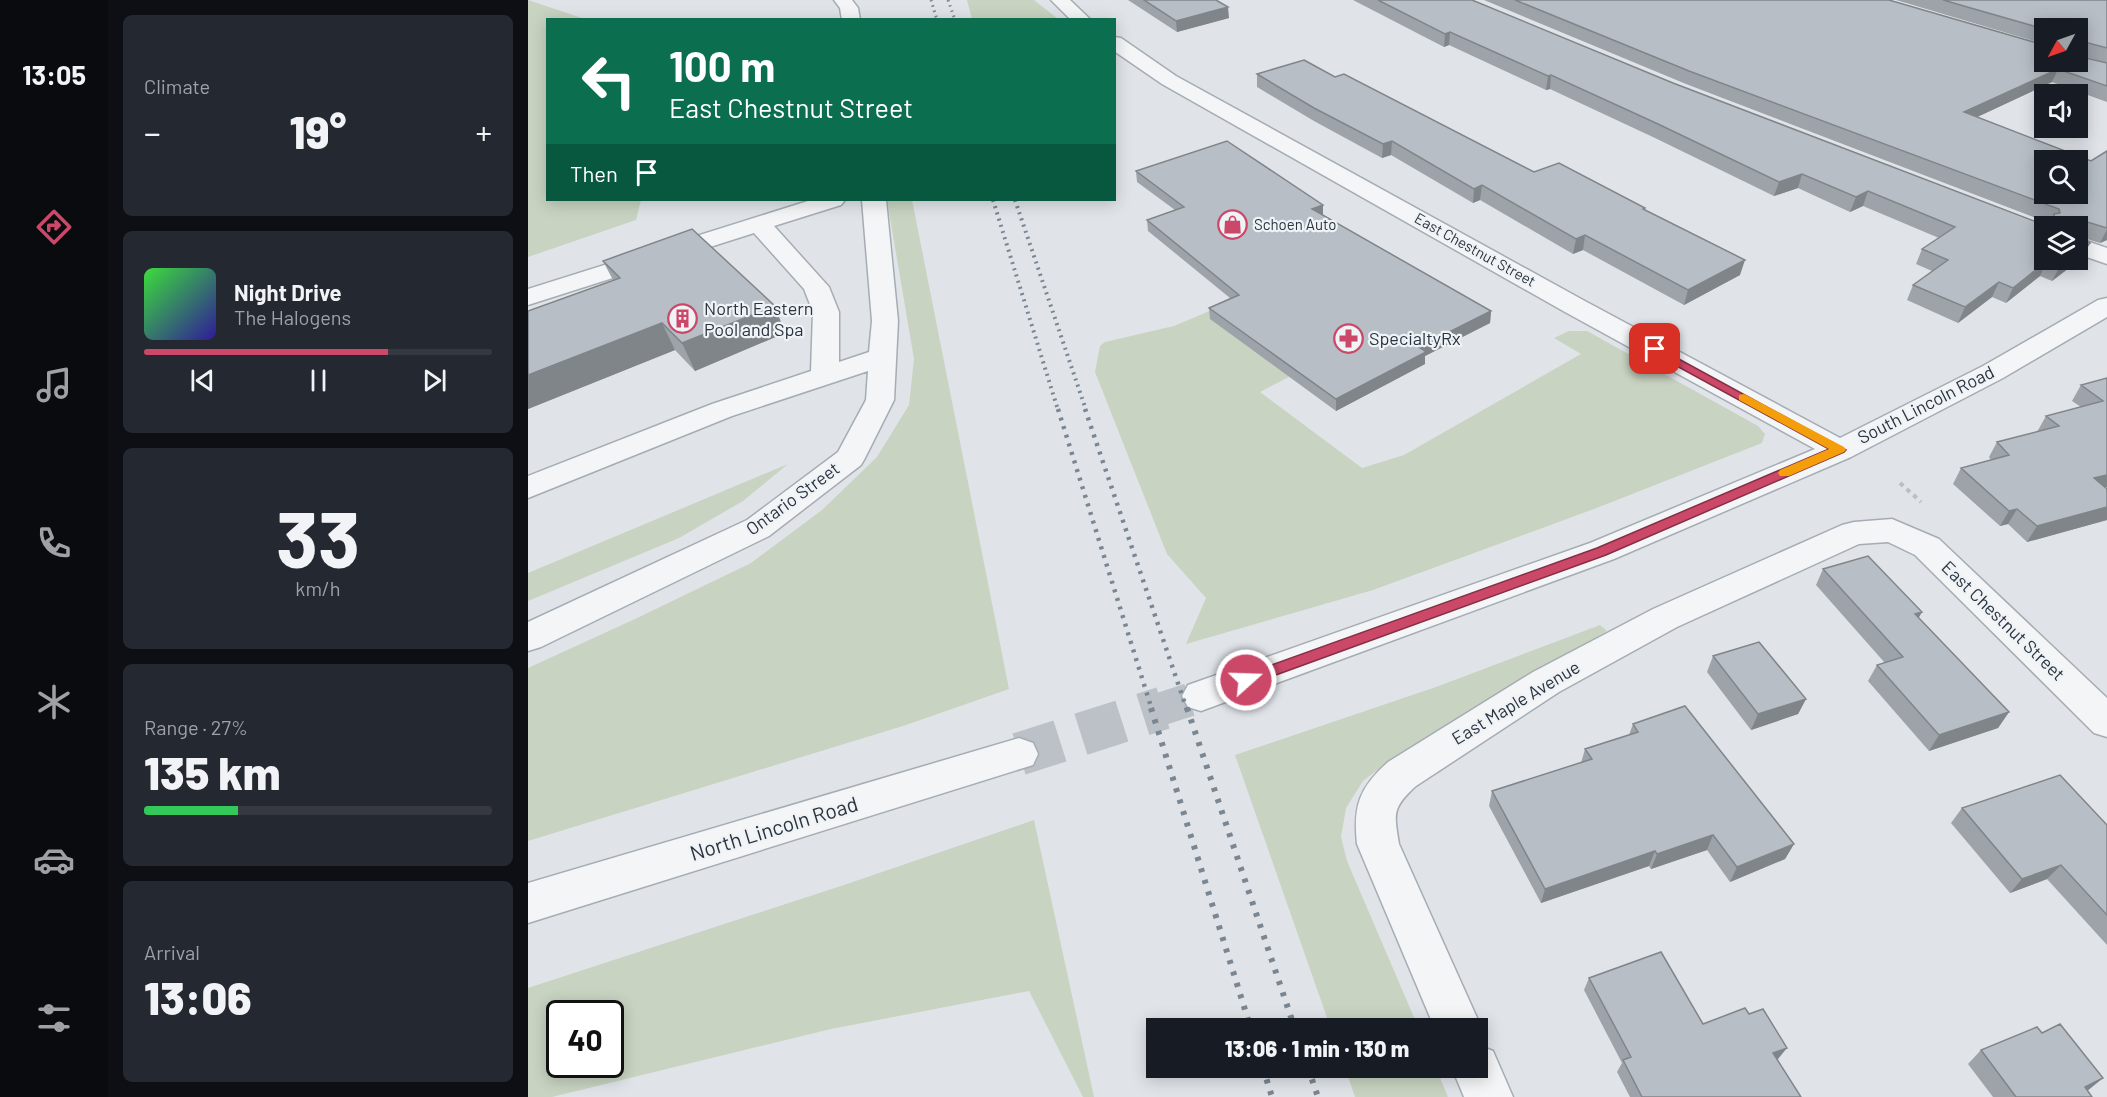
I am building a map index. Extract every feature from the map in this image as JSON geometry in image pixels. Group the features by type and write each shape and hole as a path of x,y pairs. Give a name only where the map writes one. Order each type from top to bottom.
{"street":[{"path":"843,0 849,8 851,18"},
{"path":"1060,0 1080,18"},
{"name":"East Chestnut Street","path":"1116,43 1169,80 1584,311 1840,450"},
{"path":"528,297 830,201"},
{"name":"Ontario Street","path":"528,637 758,528 850,458 880,399 885,321 874,201"},
{"path":"758,224 816,287 826,312 825,375"},
{"path":"2088,249 2107,257"},
{"name":"South Lincoln Road","path":"1202,696 1602,551 1840,450 1993,372 2107,306"},
{"path":"528,488 722,410 882,357"},
{"name":"East Chestnut Street","path":"1892,530 1927,547 2107,722"},
{"name":"East Maple Avenue","path":"1454,1018 1378,844 1374,815 1383,790 1402,774 1546,682 1665,618 1854,533 1892,530"},
{"name":"North Lincoln Road","path":"528,903 1019,754"},
{"path":"1480,1078 1489,1097"}],"path":[{"path":"1900,483 1924,505"}],"green space":[{"path":"528,0 582,18 546,18 546,201 641,201 636,220 528,257"},
{"path":"967,0 1034,0 1057,18 972,18"},
{"path":"887,201 912,201 1009,689 906,725 528,841 528,668 751,563 822,510 877,457 909,405 914,359"},
{"path":"1238,299 1289,377 1260,392 1362,468 1404,455 1581,354 1554,338 1569,331 1587,331 1758,426 1765,434 1762,443 1594,509 1373,590 1186,644 1206,598 1167,554 1095,372 1100,346 1105,342 1174,326"},
{"path":"788,464 743,501 679,538 528,601 528,573"},
{"path":"1600,625 1607,631 1398,754 1363,781 1346,808 1341,837 1347,861 1414,1018 1327,1018 1235,755 1436,687"},
{"path":"1034,820 1094,1097 1083,1097 1029,991 831,1029 552,1097 528,1097 528,988 844,885"},
{"path":"1348,1078 1440,1078 1448,1097 1355,1097"}],"building":[{"path":"1144,0 1216,0 1228,7 1176,21"},
{"path":"1378,0 1472,0 1673,83 2034,221 2036,270 2013,288 1999,282 1965,307 1913,285 1948,260 1922,249 1955,227 1868,191 1856,197 1802,174 1779,182 1551,75 1548,76 1450,32 1445,34"},
{"path":"1515,0 1889,0 2034,42 2034,72 2051,72 1964,112 2062,150 2034,150 2034,200 1689,71"},
{"path":"1943,0 2107,0 2107,48 2088,43 2088,18 2034,18 2034,26"},
{"path":"2088,58 2107,63 2107,86 2067,72 2088,72"},
{"path":"1304,60 1335,77 1344,74 1534,172 1559,163 1645,208 1643,209 1745,260 1688,290 1585,235 1576,239 1482,185 1474,189 1392,141 1383,144 1314,108 1257,74"},
{"path":"1227,141 1323,205 1312,209 1491,311 1419,347 1426,352 1336,399 1209,308 1239,295 1147,220 1184,207 1136,171"},
{"path":"2107,151 2107,228 2088,222 2088,216 2054,216 2060,213 2059,209 2046,204 2088,204 2088,160 2091,161"},
{"path":"692,229 775,306 682,343 662,323 528,375 528,311 620,278 603,261"},
{"path":"2107,378 2107,475 2094,478 2107,489 2107,507 2037,526 2017,509 2009,511 1961,468 2009,455 1997,442 2059,426 2046,416 2103,401 2081,385"},
{"path":"1868,556 1922,612 1915,614 2009,712 1939,735 1877,665 1903,657 1823,569"},
{"path":"1759,642 1806,699 1758,714 1713,656"},
{"path":"1685,706 1794,844 1737,867 1713,835 1657,854 1655,851 1545,889 1492,791 1592,759 1585,749 1638,732 1633,724"},
{"path":"2060,775 2107,825 2107,915 2061,865 2022,879 1962,808"},
{"path":"1661,952 1703,1024 1745,1008 1749,1014 1763,1009 1787,1048 1773,1053 1801,1097 1642,1097 1623,1060 1631,1057 1589,978"},
{"path":"2060,1024 2103,1078 2085,1087 2092,1097 2016,1097 1981,1050 2037,1027 2042,1033"}],"tunnel":[{"path":"1158,710 1201,696"},
{"path":"1019,754 1163,708"}],"railway":[{"path":"931,0 936,18"},
{"path":"948,0 954,18"},
{"path":"993,201 1058,410"},
{"path":"1015,201 1086,410"},
{"path":"1058,409 1152,710"},
{"path":"1085,409 1187,710"},
{"path":"1151,708 1248,1018"},
{"path":"1187,708 1291,1018"},
{"path":"1266,1078 1272,1097"},
{"path":"1311,1078 1318,1097"}],"slow traffic":[{"path":"1744,397 1840,450 1784,473"}],"place":[{"name":"Schoen Auto","path":"1233,225"},
{"name":"North Eastern Pool and Spa","path":"683,319"},
{"name":"SpecialtyRx","path":"1348,339"}],"route":[{"path":"1246,680 1602,551 1840,450 1655,349"}]}
